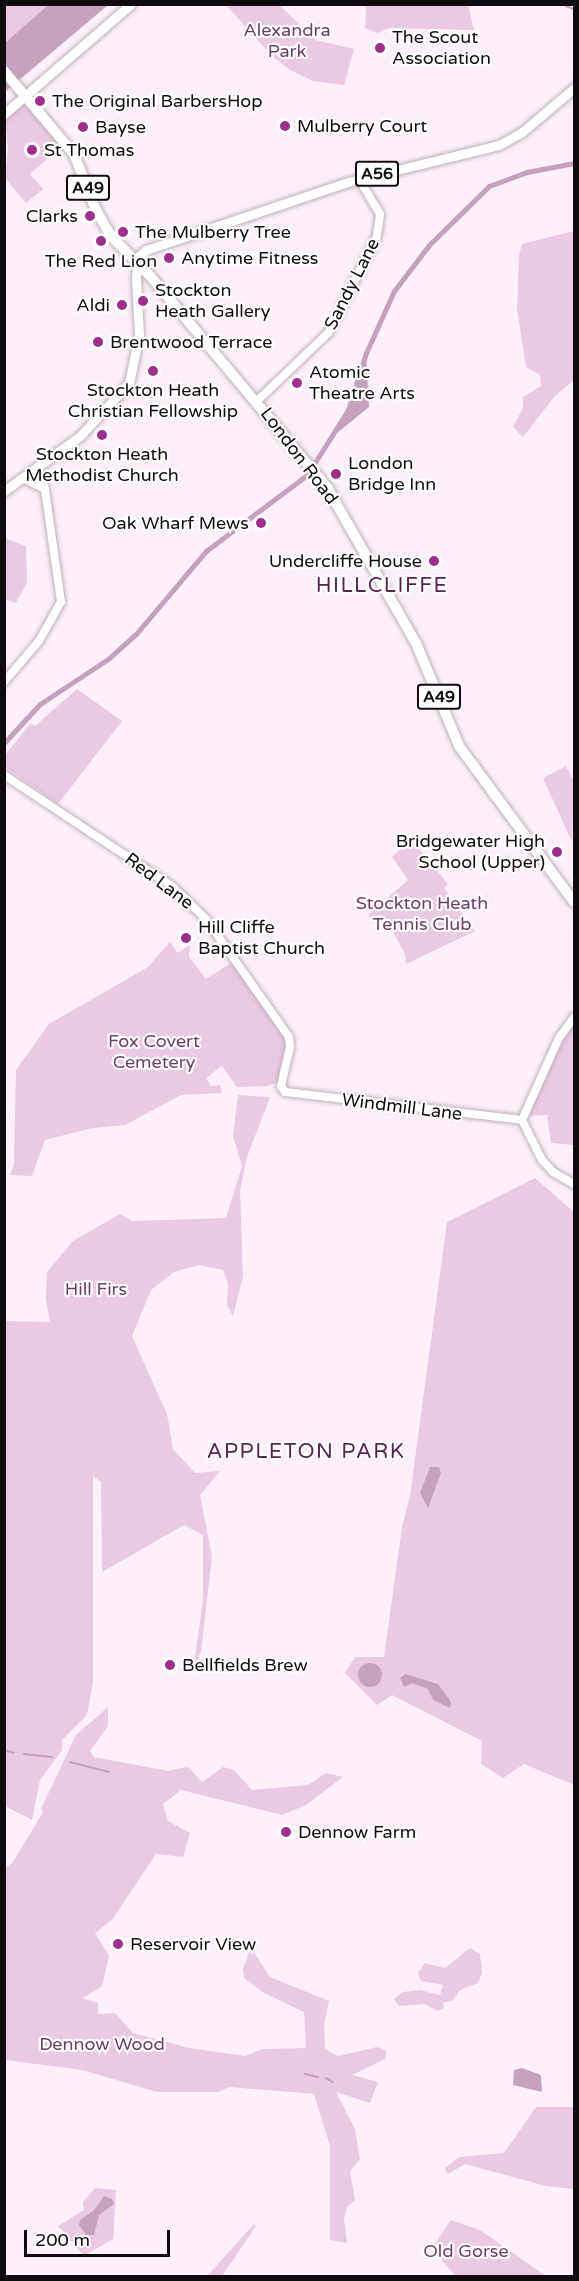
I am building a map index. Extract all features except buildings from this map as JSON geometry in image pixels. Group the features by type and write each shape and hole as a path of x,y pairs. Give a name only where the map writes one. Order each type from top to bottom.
{"highway":[{"name":"A49","path":"4,71 27,96"},
{"name":"London Road","path":"27,96 74,154 106,230 138,262 316,473 416,644 459,746 574,902"}],"main road":[{"path":"4,114 131,4"},
{"name":"A56","path":"138,262 152,248 359,179 500,145 522,132 574,88"},
{"path":"5,490 25,479 80,436 129,382 139,335 138,262"}],"street":[{"name":"Sandy Lane","path":"257,401 329,332 377,236 380,214 359,179"},
{"path":"4,682 39,641 61,602 45,489 38,468"},
{"path":"25,479 45,489"},
{"name":"Red Lane","path":"4,775 173,887 206,919 289,1037 283,1090"},
{"path":"574,1017 559,1038 522,1120 542,1160 553,1172 574,1184"},
{"name":"Windmill Lane","path":"283,1090 522,1120"}],"green space":[{"path":"5,5 48,5 5,44"},
{"name":"Alexandra Park","path":"226,5 279,5 316,40 354,49 344,85 313,81 290,70 271,55"},
{"path":"366,5 468,5 474,30 389,28 377,33 365,28"},
{"path":"27,98 66,143 30,174 43,189 26,203 5,178 8,149 5,118"},
{"path":"574,231 574,380 555,396 523,437 513,427 523,408 523,397 541,386 540,375 526,367 517,309 519,255 522,244"},
{"path":"4,538 26,546 27,582 16,603 5,599"},
{"path":"77,689 122,721 58,804 5,767 5,755 31,723 35,726"},
{"path":"566,766 574,781 572,842 543,778"},
{"name":"Stockton Heath Tennis Club","path":"412,840 448,884 444,888 475,931 406,964 405,954 385,917 374,923 368,915 408,880 392,857"},
{"name":"Fox Covert Cemetery","path":"170,942 178,953 190,945 189,957 206,979 233,962 287,1042 278,1082 268,1086 237,1087 222,1066 206,1078 211,1086 220,1085 222,1093 181,1095 125,1125 93,1128 45,1140 32,1176 10,1175 14,1165 16,1070 49,1024 148,967"},
{"path":"574,1017 574,1145 551,1143 547,1115 530,1116 542,1073"},
{"name":"Hill Firs","path":"238,1095 270,1097 247,1157 240,1191 243,1276 233,1316 227,1305 228,1284 223,1270 199,1265 174,1272 151,1290 132,1336 167,1414 173,1449 195,1473 220,1471 200,1495 212,1556 201,1652 194,1666 203,1599 203,1535 184,1525 102,1572 101,1482 93,1476 93,1681 87,1715 62,1740 62,1750 40,1780 32,1820 5,1806 5,1321 50,1322 46,1299 47,1272 73,1241 120,1214 132,1221 226,1218 242,1166 233,1136"},
{"path":"535,1178 574,1212 574,1785 524,1764 503,1778 481,1764 482,1741 392,1695 377,1705 345,1673 355,1657 384,1657 402,1527 410,1496 447,1222"},
{"name":"Dennow Wood","path":"108,1707 108,1726 90,1751 94,1757 168,1771 188,1767 202,1782 223,1767 234,1770 252,1790 308,1785 326,1773 343,1777 306,1805 282,1815 181,1790 163,1804 168,1821 190,1833 183,1857 156,1854 112,1920 95,1933 109,1956 102,1986 83,1998 98,2003 98,2014 115,2013 133,2033 189,2048 245,2056 262,2049 306,2048 304,2012 264,1993 244,1978 243,1968 251,1948 270,1977 329,2001 324,2024 325,2049 338,2056 377,2047 386,2051 385,2059 352,2075 378,2082 370,2103 336,2092 355,2129 360,2159 350,2171 355,2200 347,2207 344,2219 347,2243 330,2240 330,2146 314,2094 229,2087 218,2092 157,2092 82,2070 5,2060 5,1868 13,1862 43,1812 41,1809 76,1735"},
{"path":"470,1948 480,1954 482,1973 478,1983 460,1990 453,2000 443,2003 444,2008 437,2011 425,2004 399,2006 394,1999 403,1992 420,1990 440,1995 443,1985 421,1981 418,1973 425,1963 445,1968"},
{"path":"536,2107 574,2107 574,2189 546,2186 465,2164 448,2174 445,2168 459,2157 504,2153"},
{"path":"95,2188 116,2190 113,2239 84,2256 58,2226 84,2210 83,2202"},
{"name":"Old Gorse","path":"451,2220 480,2230 546,2276 455,2276 432,2248"},
{"path":"254,2224 256,2226 222,2276 207,2276"}],"shaded area":[{"path":"48,5 108,5 5,92 4,44"},
{"path":"366,353 369,407 337,433 348,410"},
{"path":"430,1467 439,1467 441,1473 428,1508 420,1493"},
{"path":"370,1663 375,1664 381,1670 381,1680 375,1686 370,1687 365,1686 359,1680 358,1675 359,1670 365,1664"},
{"path":"405,1674 438,1684 451,1702 450,1708 433,1700 428,1689 412,1683 404,1687 400,1678"},
{"path":"522,2068 541,2075 542,2092 513,2085 514,2070"},
{"path":"104,2196 112,2199 114,2204 99,2215 94,2235 86,2235 79,2225 80,2220 94,2210"}],"waterway":[{"path":"566,6 574,9"},
{"path":"4,743 40,704 108,659 136,634 206,551 307,475 348,410 366,353 394,291 429,245 489,186 527,172 574,163"},
{"path":"4,1750 14,1753"},
{"path":"24,1754 52,1757"},
{"path":"70,1762 109,1772"},
{"path":"305,2074 318,2077"},
{"path":"326,2078 333,2082"}],"place":[{"name":"The Scout Association","path":"380,48"},
{"name":"The Original BarbersHop","path":"40,101"},
{"name":"Mulberry Court","path":"285,126"},
{"name":"Bayse","path":"83,127"},
{"name":"St Thomas","path":"32,150"},
{"name":"Clarks","path":"90,216"},
{"name":"The Mulberry Tree","path":"123,232"},
{"name":"The Red Lion","path":"101,241"},
{"name":"Anytime Fitness","path":"169,258"},
{"name":"Stockton Heath Gallery","path":"143,301"},
{"name":"Aldi","path":"122,305"},
{"name":"Brentwood Terrace","path":"98,342"},
{"name":"Stockton Heath Christian Fellowship","path":"153,371"},
{"name":"Atomic Theatre Arts","path":"297,383"},
{"name":"Stockton Heath Methodist Church","path":"102,435"},
{"name":"London Bridge Inn","path":"336,474"},
{"name":"Oak Wharf Mews","path":"261,523"},
{"name":"Undercliffe House","path":"434,561"},
{"name":"Bridgewater High School (Upper)","path":"557,852"},
{"name":"Hill Cliffe Baptist Church","path":"186,938"},
{"name":"Bellfields Brew","path":"170,1665"},
{"name":"Dennow Farm","path":"286,1832"},
{"name":"Reservoir View","path":"118,1944"}],"district":[{"name":"HILLCLIFFE","path":"382,586"},
{"name":"APPLETON PARK","path":"306,1452"}]}
